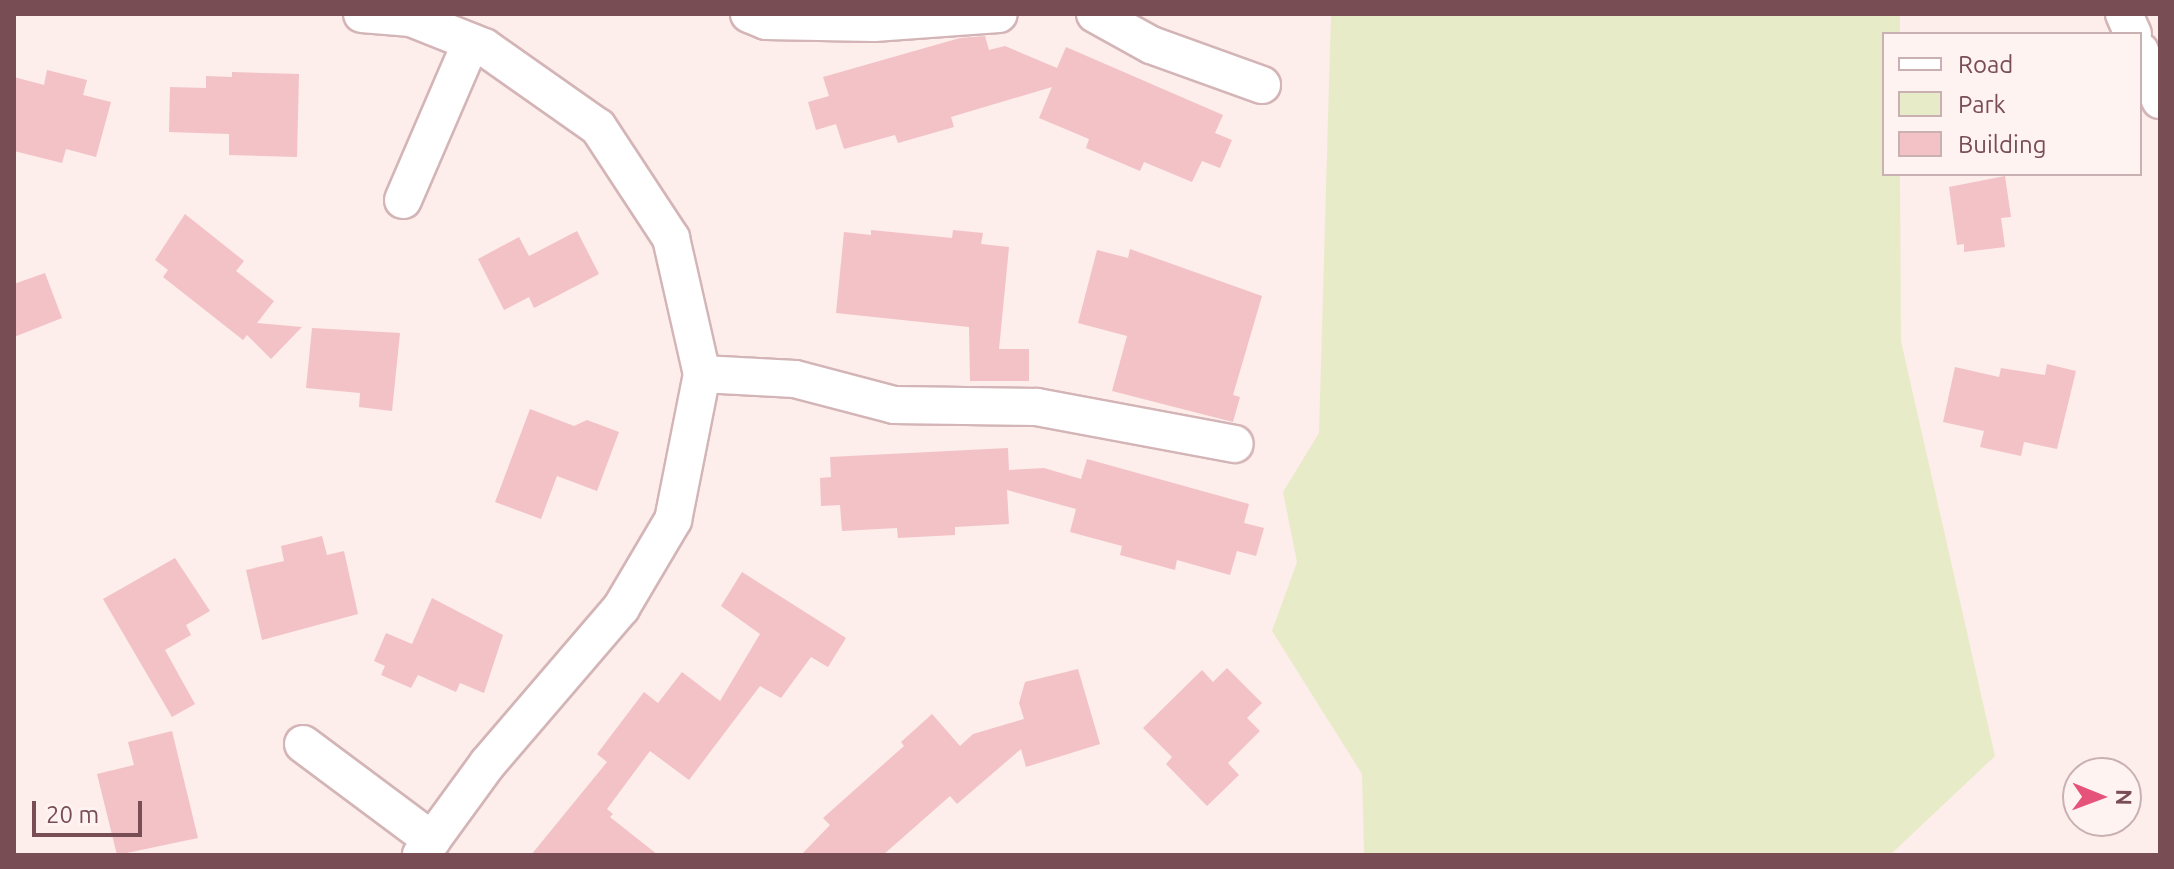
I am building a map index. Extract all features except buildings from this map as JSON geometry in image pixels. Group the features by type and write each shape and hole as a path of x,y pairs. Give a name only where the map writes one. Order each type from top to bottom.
{"street":[{"path":"303,744 427,847 488,763 621,608 673,520 702,374 671,238 598,127 471,42 411,18 362,14"},
{"path":"749,14 766,21 874,23 999,14"},
{"path":"1095,14 1151,45 1262,85"},
{"path":"403,200 471,42"},
{"path":"2142,56 2160,100"},
{"path":"702,374 795,379 894,405 1037,407 1235,444"}],"green space":[{"path":"1331,14 1900,14 1900,32 1882,32 1882,176 1900,176 1901,341 1995,756 1890,855 1364,855 1362,774 1272,631 1297,562 1283,492 1319,433"}]}
